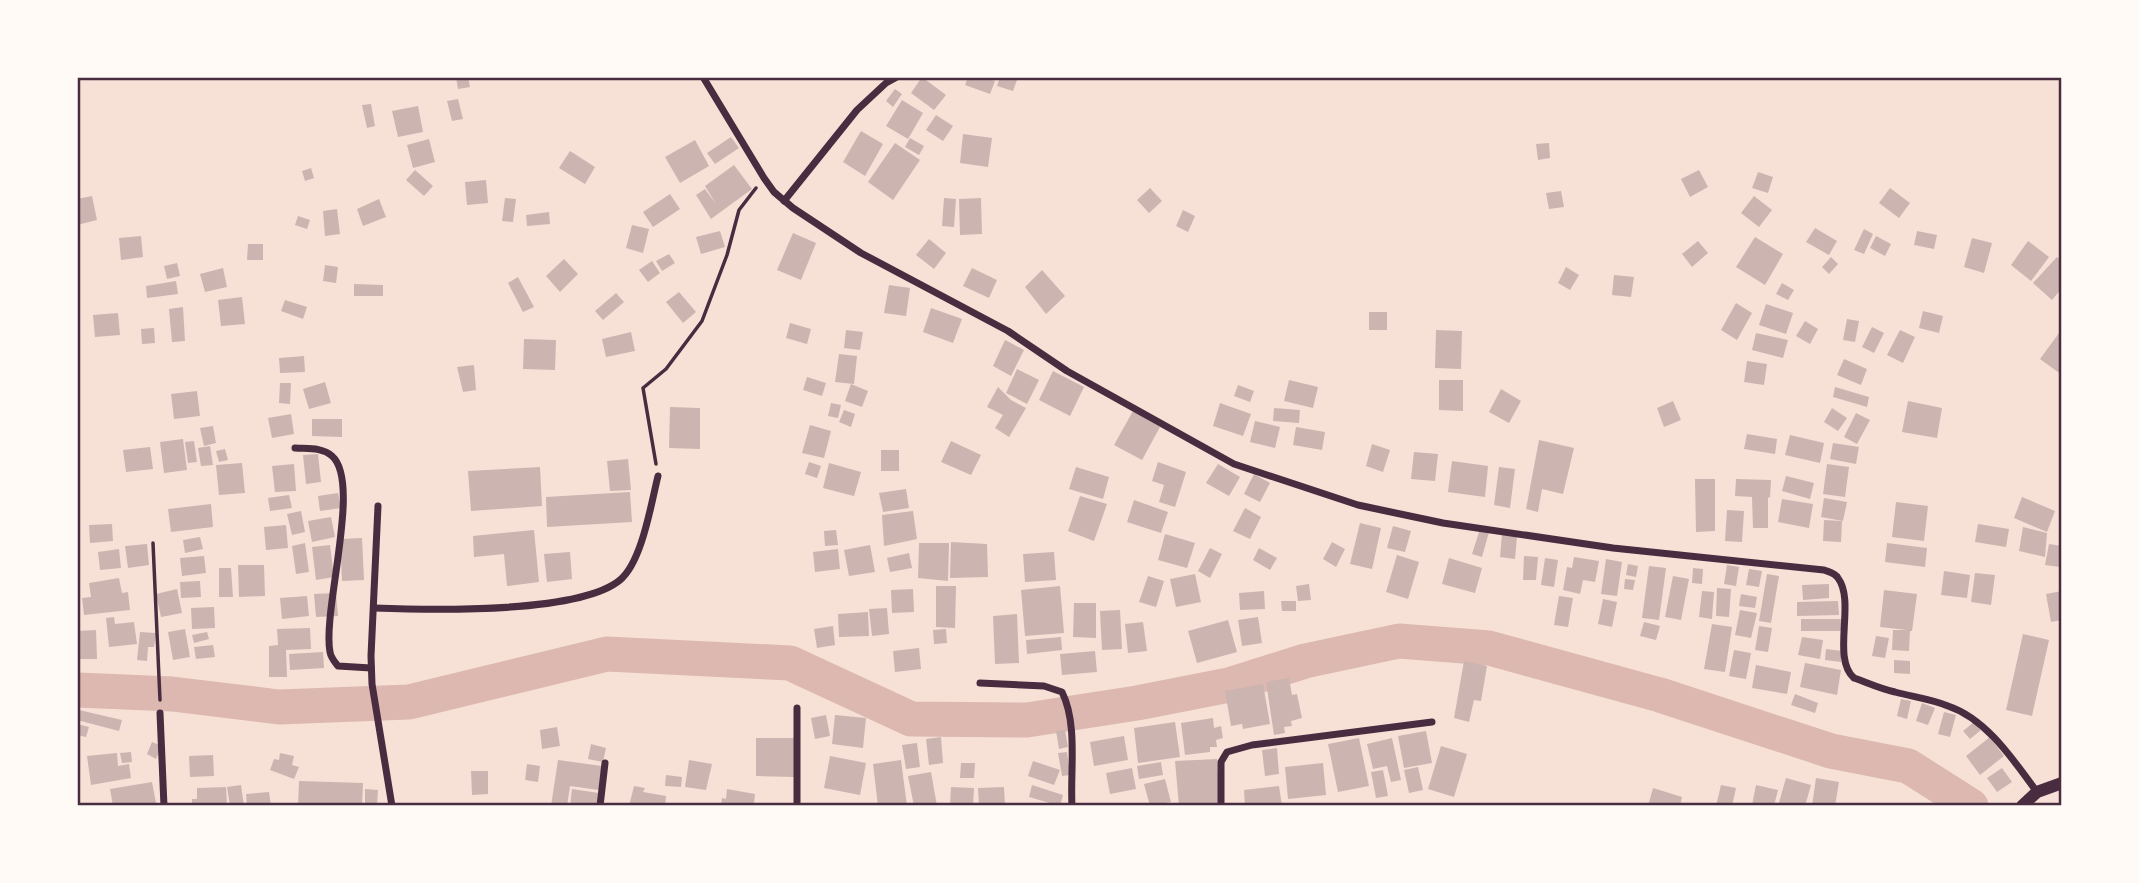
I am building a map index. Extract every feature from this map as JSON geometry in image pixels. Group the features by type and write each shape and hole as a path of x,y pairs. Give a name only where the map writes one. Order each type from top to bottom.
{"main road":[{"path":"2022,806 2037,792 2062,783"}],"street":[{"path":"703,77 764,178 774,192 793,208 861,253 1008,331 1067,371 1234,464 1358,505 1443,523 1599,547 1740,560 1824,570 1833,574 1839,578 1843,595 1845,661 1850,674 1854,678 1894,692 1951,706 1968,716 2002,747 2037,792"},
{"path":"784,201 857,110 886,83 897,77"},
{"path":"295,448 322,450 333,456 339,468 344,490 330,616 329,651 338,666 371,668"},
{"path":"374,608 420,610 505,607 542,604 594,594 621,580 638,555 658,476"},
{"path":"378,506 371,668 391,806"},
{"path":"980,682 1044,686 1062,692 1070,722 1072,806"},
{"path":"797,708 799,805"},
{"path":"160,713 164,806"},
{"path":"1221,806 1221,762 1227,752 1252,745 1432,722"},
{"path":"600,806 605,763"}],"path":[{"path":"658,476 643,388 666,369 702,321 727,255 739,210 764,178"},
{"path":"153,543 160,713"}],"building":[{"path":"456,77 468,77 470,87 458,89"},
{"path":"922,77 946,95 934,110 911,93"},
{"path":"968,77 983,77 995,81 990,94 965,85"},
{"path":"1000,77 1018,77 1013,91 997,86"},
{"path":"895,89 902,94 893,107 886,101"},
{"path":"458,99 463,119 452,121 447,101"},
{"path":"902,100 923,113 908,139 886,126"},
{"path":"371,104 375,126 367,128 362,105"},
{"path":"418,106 423,132 398,137 392,111"},
{"path":"936,115 953,126 943,141 926,130"},
{"path":"861,131 883,144 865,176 843,162"},
{"path":"963,134 992,138 988,167 960,163"},
{"path":"731,137 739,148 715,164 707,153"},
{"path":"910,138 924,146 919,155 905,147"},
{"path":"429,139 435,162 413,168 407,145"},
{"path":"695,140 709,166 680,183 665,157"},
{"path":"895,143 920,160 893,200 868,182"},
{"path":"1549,143 1550,158 1538,160 1536,144"},
{"path":"570,151 595,167 585,184 559,168"},
{"path":"734,165 752,189 711,219 696,195 705,189 716,204 705,186"},
{"path":"311,168 314,178 305,181 302,171"},
{"path":"415,170 433,186 424,196 406,180"},
{"path":"1699,170 1708,187 1690,197 1681,179"},
{"path":"1758,172 1773,177 1768,193 1752,188"},
{"path":"486,180 488,203 467,205 465,182"},
{"path":"1150,188 1162,201 1149,213 1137,200"},
{"path":"1890,188 1910,203 1899,218 1879,203"},
{"path":"1561,191 1564,207 1549,209 1546,193"},
{"path":"670,194 680,209 653,227 643,212"},
{"path":"92,196 97,220 77,225 77,199"},
{"path":"1754,196 1772,210 1759,227 1741,213"},
{"path":"505,198 516,199 513,222 502,221"},
{"path":"944,198 956,199 954,227 942,226"},
{"path":"981,198 982,234 960,235 959,199"},
{"path":"379,199 386,217 363,226 357,209"},
{"path":"337,209 340,234 325,236 323,211"},
{"path":"1183,210 1195,216 1188,232 1176,226"},
{"path":"549,212 550,224 527,226 526,215"},
{"path":"298,216 310,220 307,229 295,225"},
{"path":"632,225 649,229 643,253 626,248"},
{"path":"1815,228 1837,241 1829,255 1806,242"},
{"path":"1864,229 1873,234 1864,254 1854,250"},
{"path":"720,231 725,247 701,254 696,237"},
{"path":"1917,231 1937,235 1934,249 1914,245"},
{"path":"793,233 816,243 801,280 777,270"},
{"path":"141,236 143,257 121,260 119,238"},
{"path":"1876,236 1891,244 1885,256 1870,248"},
{"path":"1755,237 1783,254 1765,285 1736,267"},
{"path":"1972,238 1992,243 1984,273 1964,267"},
{"path":"929,239 946,253 934,269 916,255"},
{"path":"1698,241 1708,253 1692,267 1682,254"},
{"path":"2028,241 2049,257 2031,281 2011,265"},
{"path":"248,244 263,244 263,260 247,260"},
{"path":"669,254 675,263 662,271 656,261"},
{"path":"1831,257 1838,264 1829,274 1822,267"},
{"path":"2057,257 2062,261 2062,288 2052,300 2033,283"},
{"path":"564,259 578,274 560,292 546,276"},
{"path":"652,261 660,273 648,282 639,270"},
{"path":"177,263 180,276 167,279 164,266"},
{"path":"325,265 338,267 336,283 323,281"},
{"path":"1566,267 1579,275 1570,290 1558,283"},
{"path":"223,268 227,287 205,292 200,274"},
{"path":"972,268 997,280 989,298 963,286"},
{"path":"1042,270 1065,296 1046,314 1025,287"},
{"path":"1614,275 1634,277 1631,297 1612,295"},
{"path":"518,277 534,307 523,312 508,283"},
{"path":"176,281 178,294 147,298 146,286"},
{"path":"1782,283 1794,290 1788,300 1776,294"},
{"path":"354,284 383,285 383,296 354,296"},
{"path":"889,285 910,288 906,316 884,313"},
{"path":"679,292 696,312 683,323 666,302"},
{"path":"616,293 624,302 603,320 595,311"},
{"path":"242,297 245,324 221,326 218,300"},
{"path":"285,300 307,307 303,319 281,311"},
{"path":"1736,303 1752,313 1737,340 1721,330"},
{"path":"1766,304 1793,313 1786,334 1759,325"},
{"path":"183,307 185,341 172,342 169,309"},
{"path":"931,308 962,319 953,343 923,332"},
{"path":"1923,311 1943,316 1939,333 1919,328"},
{"path":"1369,312 1387,312 1387,330 1369,330"},
{"path":"118,313 120,335 95,337 93,315"},
{"path":"1847,319 1859,321 1855,342 1843,340"},
{"path":"1805,321 1818,329 1810,344 1796,336"},
{"path":"790,323 811,329 807,344 786,338"},
{"path":"1872,327 1884,333 1874,353 1862,347"},
{"path":"154,328 155,343 142,344 141,329"},
{"path":"2062,329 2062,375 2040,359"},
{"path":"846,330 863,332 860,350 844,348"},
{"path":"1436,330 1462,331 1461,369 1435,368"},
{"path":"1900,330 1915,337 1903,363 1887,355"},
{"path":"631,332 635,351 606,357 602,339"},
{"path":"1756,333 1788,340 1783,358 1752,350"},
{"path":"524,339 556,340 555,370 523,369"},
{"path":"1005,340 1024,350 1011,376 993,366"},
{"path":"839,354 857,356 854,384 835,382"},
{"path":"304,356 305,372 280,373 279,358"},
{"path":"1844,359 1867,369 1861,385 1837,375"},
{"path":"1747,361 1767,364 1764,385 1744,382"},
{"path":"474,365 476,390 463,392 457,367"},
{"path":"1017,369 1039,380 1027,404 1006,393"},
{"path":"1053,371 1084,387 1070,416 1039,400"},
{"path":"807,377 826,383 822,396 803,390"},
{"path":"1289,380 1318,387 1313,408 1284,401"},
{"path":"1439,380 1463,380 1463,411 1439,410"},
{"path":"325,382 331,403 309,409 303,389"},
{"path":"280,383 291,383 290,404 279,403"},
{"path":"851,384 868,391 862,407 845,401"},
{"path":"1238,385 1254,391 1250,402 1234,396"},
{"path":"998,387 1011,400 1026,408 1009,437 995,428 1003,415 987,407"},
{"path":"1835,387 1869,397 1867,407 1833,397"},
{"path":"1501,389 1521,401 1509,423 1489,412"},
{"path":"197,391 200,416 174,419 171,394"},
{"path":"1673,401 1681,420 1664,427 1657,408"},
{"path":"1908,401 1942,408 1937,438 1902,432"},
{"path":"831,403 841,405 838,418 828,416"},
{"path":"1220,403 1251,414 1243,436 1213,426"},
{"path":"670,407 700,408 700,449 669,448"},
{"path":"1274,408 1300,410 1299,423 1273,421"},
{"path":"1832,408 1847,418 1838,431 1824,422"},
{"path":"844,410 855,414 851,427 839,422"},
{"path":"1133,411 1160,427 1142,460 1114,445"},
{"path":"1856,413 1870,420 1857,444 1844,437"},
{"path":"291,414 294,434 272,438 268,418"},
{"path":"312,419 342,419 342,437 312,436"},
{"path":"1255,421 1280,427 1275,448 1250,442"},
{"path":"810,425 831,431 824,458 802,453"},
{"path":"213,426 216,443 204,446 200,428"},
{"path":"1296,427 1325,432 1322,450 1293,445"},
{"path":"1747,434 1777,439 1775,454 1744,449"},
{"path":"1790,435 1824,443 1820,463 1785,455"},
{"path":"183,439 187,470 164,473 160,442"},
{"path":"1539,440 1574,448 1563,494 1542,489 1538,512 1526,509"},
{"path":"194,441 197,462 188,463 185,442"},
{"path":"951,441 981,455 971,475 941,462"},
{"path":"1833,443 1859,447 1856,464 1830,459"},
{"path":"1372,444 1390,450 1383,472 1366,466"},
{"path":"210,446 213,465 201,466 198,448"},
{"path":"150,447 153,469 126,472 123,450"},
{"path":"225,449 228,460 219,462 216,451"},
{"path":"881,450 899,450 899,471 881,471"},
{"path":"1414,452 1438,454 1435,481 1411,479"},
{"path":"318,454 321,482 306,484 303,455"},
{"path":"628,459 631,490 610,491 607,461"},
{"path":"1452,461 1488,466 1485,497 1448,492"},
{"path":"809,462 821,466 817,478 805,474"},
{"path":"1158,462 1186,472 1175,507 1159,502 1164,485 1152,481"},
{"path":"242,463 245,493 219,495 216,465"},
{"path":"829,463 861,472 854,496 823,488"},
{"path":"294,464 296,491 275,492 272,466"},
{"path":"1218,464 1240,477 1229,496 1206,483"},
{"path":"1827,464 1849,467 1845,497 1823,494"},
{"path":"540,467 542,506 471,511 468,471"},
{"path":"1076,467 1109,477 1103,499 1069,489"},
{"path":"1499,467 1515,469 1510,508 1494,505"},
{"path":"1254,474 1270,483 1260,502 1244,494"},
{"path":"1786,476 1814,483 1810,499 1782,491"},
{"path":"1695,479 1715,479 1715,531 1696,532"},
{"path":"1736,479 1771,480 1768,528 1753,528 1752,497 1735,496"},
{"path":"906,489 909,508 883,512 879,493"},
{"path":"630,492 632,522 547,527 546,497"},
{"path":"338,493 341,508 320,511 318,496"},
{"path":"289,495 292,508 270,511 268,498"},
{"path":"1080,496 1107,504 1094,541 1068,531"},
{"path":"2022,497 2055,511 2047,532 2014,518"},
{"path":"1824,498 1847,502 1843,521 1821,517"},
{"path":"1782,499 1813,504 1809,528 1778,522"},
{"path":"1134,500 1168,512 1161,533 1127,522"},
{"path":"1896,502 1928,506 1924,541 1892,537"},
{"path":"211,504 213,527 171,532 168,509"},
{"path":"1245,508 1261,517 1250,539 1233,531"},
{"path":"1727,510 1744,511 1742,542 1725,541"},
{"path":"301,511 305,532 292,535 287,514"},
{"path":"913,511 917,539 884,546 882,515"},
{"path":"331,517 335,537 312,542 308,521"},
{"path":"1824,520 1842,521 1841,542 1823,541"},
{"path":"1360,523 1381,528 1372,569 1350,564"},
{"path":"112,524 113,541 90,543 89,525"},
{"path":"1978,524 2009,529 2006,547 1975,542"},
{"path":"286,525 288,548 266,550 264,527"},
{"path":"1393,526 1411,531 1405,552 1387,548"},
{"path":"2023,527 2047,533 2045,557 2019,551"},
{"path":"1480,529 1489,532 1482,557 1472,554"},
{"path":"534,530 539,582 507,586 504,554 474,557 473,536"},
{"path":"836,530 838,545 825,546 824,531"},
{"path":"1165,534 1195,543 1187,568 1158,560"},
{"path":"1502,534 1517,536 1515,559 1500,557"},
{"path":"200,537 203,549 185,553 183,540"},
{"path":"362,538 364,580 342,581 340,539"},
{"path":"951,542 987,544 988,577 950,578"},
{"path":"1332,542 1345,549 1336,567 1323,559"},
{"path":"305,543 309,572 296,574 292,546"},
{"path":"919,543 949,543 948,581 918,578"},
{"path":"1887,543 1927,548 1925,567 1885,562"},
{"path":"147,544 149,565 128,568 125,546"},
{"path":"2049,544 2062,546 2060,567 2045,565"},
{"path":"330,545 334,577 316,580 312,547"},
{"path":"870,545 875,572 849,576 844,550"},
{"path":"1210,548 1222,554 1210,578 1198,571"},
{"path":"1259,548 1277,558 1270,570 1253,560"},
{"path":"119,549 121,568 100,570 98,552"},
{"path":"838,549 840,569 815,572 813,552"},
{"path":"570,552 572,579 547,582 544,554"},
{"path":"1054,552 1056,580 1025,582 1023,554"},
{"path":"909,553 912,568 890,572 887,558"},
{"path":"1397,555 1419,562 1408,599 1386,592"},
{"path":"204,556 206,573 182,576 180,558"},
{"path":"1524,556 1538,557 1536,580 1523,580"},
{"path":"1574,557 1599,561 1595,582 1583,580 1580,594 1563,590 1567,567 1572,568"},
{"path":"1449,558 1482,568 1475,593 1442,584"},
{"path":"1545,558 1558,560 1554,587 1541,585"},
{"path":"1606,559 1622,562 1617,596 1601,594"},
{"path":"1628,564 1638,566 1636,577 1626,575"},
{"path":"238,565 264,565 265,596 239,597"},
{"path":"1727,565 1739,567 1736,586 1724,584"},
{"path":"1649,566 1666,568 1659,620 1642,618"},
{"path":"219,568 231,568 233,597 219,597"},
{"path":"1693,568 1703,569 1702,584 1692,583"},
{"path":"1749,569 1762,571 1759,587 1746,585"},
{"path":"1944,571 1970,575 1967,598 1941,595"},
{"path":"1975,573 1995,575 1991,605 1971,602"},
{"path":"1195,574 1201,602 1176,607 1170,579"},
{"path":"1767,574 1779,576 1771,623 1759,621"},
{"path":"1148,576 1164,581 1156,607 1139,602"},
{"path":"1673,576 1689,579 1681,620 1665,617"},
{"path":"119,578 122,593 128,592 130,610 84,615 82,598 91,597 89,583"},
{"path":"1625,579 1635,580 1633,590 1624,589"},
{"path":"200,581 201,597 181,598 180,582"},
{"path":"1309,584 1311,600 1298,601 1296,586"},
{"path":"1829,584 1829,598 1803,600 1802,585"},
{"path":"936,586 956,586 955,628 936,627"},
{"path":"1060,586 1064,633 1025,636 1021,590"},
{"path":"1717,588 1731,589 1729,617 1716,616"},
{"path":"177,589 182,613 161,617 156,594"},
{"path":"913,589 914,612 892,613 891,590"},
{"path":"1884,590 1917,594 1909,651 1892,650 1893,630 1907,630 1880,627"},
{"path":"1264,591 1265,609 1240,610 1239,593"},
{"path":"1702,591 1714,592 1712,619 1699,617"},
{"path":"2062,591 2062,620 2051,622 2046,594"},
{"path":"336,593 338,616 316,617 314,594"},
{"path":"1741,594 1757,597 1755,608 1739,606"},
{"path":"307,596 309,616 282,619 280,598"},
{"path":"1559,596 1573,598 1568,627 1554,625"},
{"path":"1603,599 1617,602 1612,627 1598,624"},
{"path":"1281,601 1296,601 1296,611 1282,611"},
{"path":"1838,601 1839,615 1797,616 1797,602"},
{"path":"1074,603 1096,603 1096,638 1073,637"},
{"path":"214,607 215,628 192,629 191,608"},
{"path":"887,608 889,634 872,636 869,609"},
{"path":"1120,610 1122,649 1102,650 1100,611"},
{"path":"1740,610 1757,613 1751,638 1735,635"},
{"path":"868,612 869,636 839,637 838,614"},
{"path":"1017,614 1019,663 995,664 993,616"},
{"path":"114,617 115,624 134,622 137,644 109,647 106,618"},
{"path":"1258,617 1262,643 1242,646 1238,620"},
{"path":"1801,619 1841,619 1841,631 1801,631"},
{"path":"1228,620 1237,652 1197,663 1188,631"},
{"path":"1143,622 1147,651 1128,653 1125,624"},
{"path":"1644,622 1660,626 1656,640 1640,636"},
{"path":"1712,624 1732,627 1725,672 1704,669"},
{"path":"833,626 835,645 817,648 814,629"},
{"path":"1759,626 1772,628 1768,652 1755,650"},
{"path":"310,628 311,649 286,650 287,677 269,677 269,646 278,645 277,629"},
{"path":"185,629 190,657 173,660 168,632"},
{"path":"946,629 947,643 934,644 933,630"},
{"path":"96,630 97,659 77,659 77,631"},
{"path":"140,632 156,633 154,647 148,647 147,661 137,660"},
{"path":"207,632 209,639 194,643 192,635"},
{"path":"2023,634 2049,640 2032,716 2006,710"},
{"path":"1876,636 1889,638 1885,658 1872,656"},
{"path":"1061,637 1062,650 1027,654 1026,640"},
{"path":"1802,637 1823,640 1820,659 1798,655"},
{"path":"213,645 215,657 196,659 194,647"},
{"path":"919,648 921,669 895,672 893,651"},
{"path":"1826,649 1842,651 1841,662 1825,660"},
{"path":"1734,650 1751,653 1746,679 1729,676"},
{"path":"1095,651 1097,672 1062,675 1060,654"},
{"path":"323,652 324,668 290,670 289,654"},
{"path":"1894,660 1910,661 1910,674 1894,673"},
{"path":"1464,661 1487,666 1481,701 1474,700 1469,722 1454,718"},
{"path":"1805,663 1841,670 1837,695 1800,687"},
{"path":"1756,665 1791,672 1787,694 1752,688"},
{"path":"1289,678 1292,695 1297,694 1302,718 1291,721 1292,726 1284,727 1285,733 1274,735 1266,682"},
{"path":"1263,684 1270,724 1243,729 1242,724 1231,726 1225,691"},
{"path":"1795,694 1818,703 1815,713 1791,705"},
{"path":"1901,699 1911,701 1907,719 1897,716"},
{"path":"1922,703 1935,708 1928,725 1916,721"},
{"path":"79,710 122,720 119,731 77,720"},
{"path":"1944,712 1956,715 1950,737 1938,734"},
{"path":"826,715 830,736 815,739 811,718"},
{"path":"835,715 866,718 863,748 832,744"},
{"path":"1213,718 1214,728 1221,726 1223,738 1216,740 1217,747 1210,747 1210,752 1185,755 1181,723"},
{"path":"1175,722 1180,757 1138,763 1134,728"},
{"path":"1974,722 1981,730 1970,739 1963,731"},
{"path":"77,724 89,727 86,737 77,735"},
{"path":"557,727 560,746 542,749 540,730"},
{"path":"1065,730 1068,747 1059,749 1056,731"},
{"path":"1426,731 1432,763 1404,768 1398,736"},
{"path":"1124,736 1128,760 1094,766 1090,742"},
{"path":"941,737 943,763 929,765 926,739"},
{"path":"1990,737 2004,756 1980,775 1966,756"},
{"path":"756,738 795,738 795,777 756,776"},
{"path":"1359,738 1369,786 1338,792 1328,744"},
{"path":"1392,738 1401,780 1391,782 1387,766 1373,769 1367,744"},
{"path":"152,742 162,746 156,759 147,754"},
{"path":"917,743 920,767 906,769 902,745"},
{"path":"591,744 606,748 603,762 588,759"},
{"path":"1441,746 1467,754 1454,797 1428,789"},
{"path":"1277,748 1279,774 1265,776 1262,750"},
{"path":"131,752 132,762 122,763 120,753"},
{"path":"1067,752 1070,775 1062,776 1058,753"},
{"path":"117,753 118,766 129,764 131,778 91,785 87,756"},
{"path":"280,753 294,756 292,765 299,767 294,779 270,770 274,759 279,760"},
{"path":"213,755 214,776 190,777 189,756"},
{"path":"830,756 866,763 860,795 824,788"},
{"path":"1217,759 1220,803 1179,806 1175,761"},
{"path":"558,760 602,766 599,790 570,786 567,806 551,806"},
{"path":"689,760 712,764 706,790 685,787"},
{"path":"901,760 907,806 878,806 873,764"},
{"path":"1033,761 1060,770 1054,785 1028,776"},
{"path":"1161,762 1163,775 1139,779 1137,766"},
{"path":"961,763 975,763 974,778 960,778"},
{"path":"1323,763 1326,795 1288,799 1285,767"},
{"path":"527,764 540,766 538,782 525,780"},
{"path":"1418,767 1423,790 1409,793 1404,770"},
{"path":"1132,768 1136,789 1110,794 1106,773"},
{"path":"2002,768 2012,782 1997,792 1987,778"},
{"path":"1383,770 1388,796 1376,798 1371,772"},
{"path":"471,771 488,771 488,794 472,795"},
{"path":"931,772 937,806 914,806 908,776"},
{"path":"666,775 682,777 681,787 665,786"},
{"path":"1786,778 1811,785 1805,806 1778,806"},
{"path":"1816,778 1839,782 1835,806 1812,806"},
{"path":"1165,779 1171,802 1150,806 1144,784"},
{"path":"299,781 363,783 362,806 298,806"},
{"path":"152,782 156,803 149,806 113,806 110,789"},
{"path":"241,785 244,806 230,806 227,787"},
{"path":"1032,785 1063,795 1060,806 1029,797"},
{"path":"1721,785 1736,788 1732,806 1716,806"},
{"path":"1756,785 1778,790 1774,806 1752,805"},
{"path":"634,786 645,788 643,792 666,796 665,806 629,806"},
{"path":"1279,786 1282,806 1245,806 1244,790"},
{"path":"226,787 227,806 192,806 192,799 197,799 197,788"},
{"path":"951,787 974,788 973,806 950,806"},
{"path":"1004,787 1005,806 979,806 978,788"},
{"path":"1653,788 1682,797 1680,806 1648,806"},
{"path":"365,789 378,790 377,806 365,806"},
{"path":"572,789 599,793 598,806 570,806"},
{"path":"727,789 755,794 754,803 762,806 721,806 722,798 726,799"},
{"path":"269,792 271,806 247,806 246,794"}],"waterway":[{"path":"77,690 172,694 279,707 409,702 607,654 790,663 911,719 1027,720 1229,685 1305,661 1399,641 1489,648 1660,695 1831,751 1908,766 1971,806"}]}
